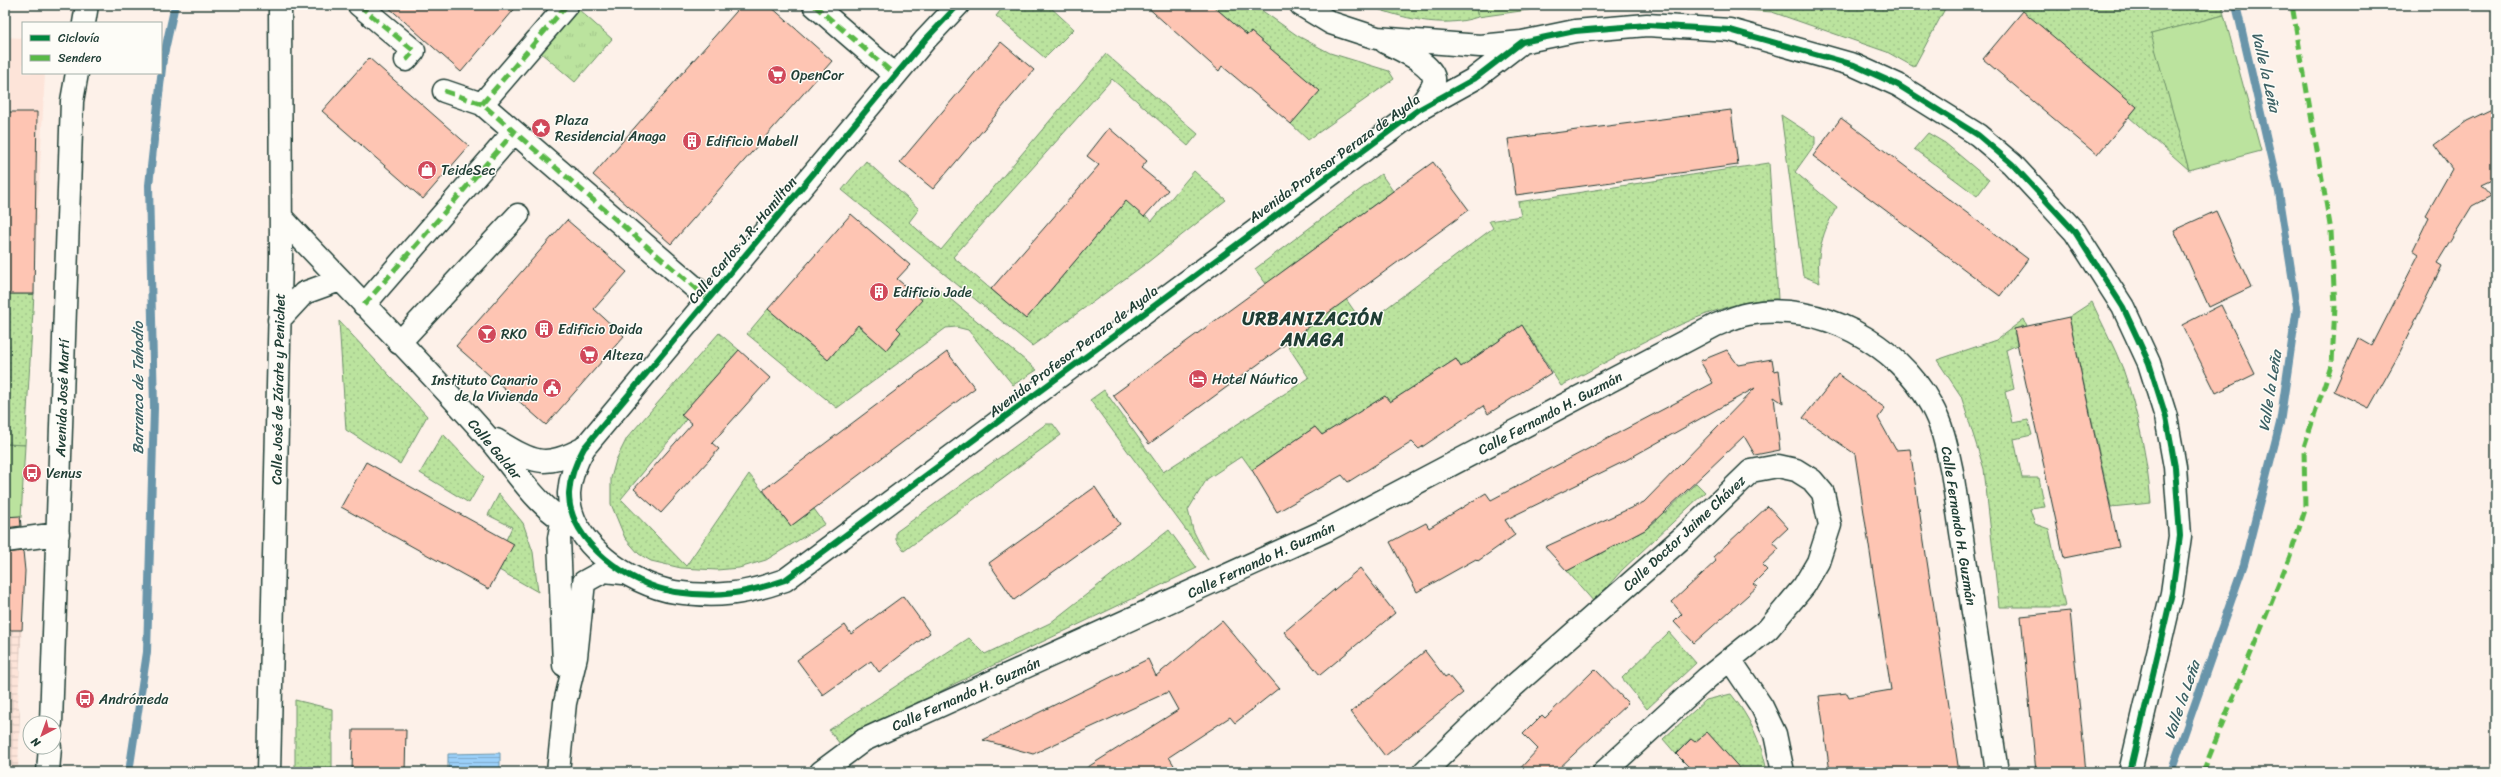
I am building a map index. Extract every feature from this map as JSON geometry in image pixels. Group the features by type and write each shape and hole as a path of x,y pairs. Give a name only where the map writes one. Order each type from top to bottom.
{"street":[{"path":"84,22 87,5"},
{"name":"Calle José de Zárate y Penichet","path":"269,772 281,217 280,5"},
{"path":"359,5 414,51 406,60"},
{"path":"482,104 567,5"},
{"path":"814,5 895,75"},
{"name":"Calle Carlos J.R. Hamilton","path":"565,703 560,538 570,526 573,466 584,448 895,75 958,5"},
{"path":"1301,5 1331,23 1377,38 1425,65 1434,76 1434,84 1418,110"},
{"name":"Avenida Profesor Peraza de Ayala","path":"570,526 622,573 652,586 675,592 721,595 752,592 785,580 1418,110 1474,79 1522,42 1575,31 1648,25 1722,30 1762,37 1854,65 1898,85 1978,135 2012,164 2075,232 2123,307 2149,363 2166,417 2175,467 2180,536 2172,593 2130,772"},
{"path":"1377,38 1480,46 1522,42"},
{"name":"Avenida José Martí","path":"51,715 72,101 76,74"},
{"path":"444,91 482,104 708,299"},
{"path":"364,305 514,132"},
{"path":"399,343 518,215"},
{"name":"Calle Galdar","path":"281,217 484,432 533,495 570,526"},
{"path":"279,320 304,293 340,280"},
{"name":"Calle Fernando H. Guzmán","path":"822,772 864,740 1329,530 1716,325 1748,314 1783,312 1815,316 1858,333 1894,358 1911,376 1932,406 1945,439 1952,472 1997,772"},
{"path":"484,432 526,459 532,460 545,462 562,459 584,448"},
{"name":"Calle Doctor Jaime Chávez","path":"1424,772 1508,691 1683,537 1750,471 1778,466 1796,470 1812,480 1822,493 1830,525 1818,562 1804,586 1768,629 1731,661 1707,678 1604,772"},
{"path":"5,541 58,534"},
{"path":"558,772 565,703 576,657 584,582 604,571 622,573"},
{"path":"1731,661 1762,707 1775,734 1783,772"},
{"path":"48,772 49,755"}],"shaded area":[{"path":"5,37 22,38 22,74 45,74 21,518 5,521"},
{"path":"23,551 24,582 18,703 20,713 18,772 5,772 5,554"}],"green space":[{"path":"1005,5 1048,5 1074,29 1045,58 996,16"},
{"path":"1212,5 1254,5 1298,36 1330,53 1389,71 1394,79 1308,140 1291,124 1319,91 1251,32 1247,35"},
{"path":"1366,5 1475,5 1478,17 1450,22 1436,22 1408,18"},
{"path":"1475,5 1564,5 1478,17"},
{"path":"1745,5 1947,5 1914,67 1887,52 1772,12 1745,10"},
{"path":"2015,5 2222,5 2224,15 2152,34 2189,170 2129,117 2137,107"},
{"path":"578,9 612,39 575,82 541,53"},
{"path":"2224,15 2261,151 2189,170 2151,34"},
{"path":"1106,54 1198,134 1188,146 1112,79 953,257 1026,319 1126,201 1152,221 1194,171 1226,200 1148,262 1032,346 842,190 866,161 919,209 909,222 941,250"},
{"path":"1781,115 1815,137 1815,144 1795,172 1837,207 1828,224 1821,244 1819,253 1820,283 1803,276"},
{"path":"1928,133 1945,143 1989,180 1977,196 1914,149"},
{"path":"1769,163 1778,299 1753,301 1725,308 1696,318 1638,345 1561,386 1522,325 1461,367 1456,359 1390,402 1385,396 1322,435 1315,427 1252,470 1242,456 1207,479 1188,510 1193,530 1208,560 1090,400 1104,390 1163,472 1309,378 1286,343 1302,332 1255,269 1381,174 1393,191 1282,272 1346,299 1364,325 1493,228 1489,221 1521,216 1518,202"},
{"path":"933,285 1037,370 1013,385 968,330 956,327 946,328 837,408 747,334 768,309 828,360 852,332 820,305 856,324 886,349 901,332 897,328"},
{"path":"5,294 34,294 25,445 5,444"},
{"path":"2092,302 2123,369 2133,402 2141,435 2151,503 2111,507 2069,317"},
{"path":"2024,319 2027,326 2014,329 2017,345 2006,350 2014,389 2005,392 2012,423 2028,420 2032,435 2014,439 2022,478 2039,478 2045,507 2030,509 2035,524 2049,529 2065,607 1999,607 1984,469 1961,396 1937,360 1996,340"},
{"path":"339,321 427,416 400,464 346,430"},
{"path":"719,333 739,350 681,415 686,419 683,424 621,499 686,566 749,474 791,526 814,509 825,524 766,560 739,568 717,570 681,568 651,561 639,554 625,538 611,504 611,478 616,460 627,438"},
{"path":"1046,424 1053,424 1061,435 904,551 896,540 896,532"},
{"path":"443,434 484,477 469,503 420,473"},
{"path":"5,444 25,445 21,518 5,521"},
{"path":"1696,483 1705,492 1622,570 1594,602 1567,571 1645,530 1657,520 1651,516 1658,509 1665,513"},
{"path":"499,494 523,523 533,552 538,592 499,570 506,540 512,527 488,515"},
{"path":"1169,530 1197,568 956,683 884,722 844,749 829,730 969,638 985,654 1050,623"},
{"path":"1669,632 1696,663 1647,709 1622,678"},
{"path":"1731,694 1744,711 1754,730 1762,751 1767,772 1743,772 1707,732 1695,742 1690,739 1676,754 1663,739 1706,700"},
{"path":"295,700 332,709 332,772 295,772"}],"water":[{"path":"500,753 500,772 448,772 448,754"}],"building":[{"path":"386,5 518,5 461,72"},
{"name":"Edificio Mabell","path":"742,5 769,5 832,61 671,244 593,175"},
{"path":"1145,5 1212,5 1247,35 1251,32 1320,91 1291,124 1222,66 1219,71"},
{"path":"2023,11 2137,107 2097,155 1983,59"},
{"path":"1001,42 1034,70 933,189 900,162"},
{"path":"369,58 469,146 423,199 322,111"},
{"path":"2496,107 2496,178 2481,185 2491,196 2472,206 2437,263 2442,266 2397,358 2369,408 2334,391 2358,338 2372,346 2419,254 2413,250 2429,217 2426,215 2452,169 2434,145 2467,121"},
{"path":"1731,110 1738,165 1516,195 1508,139"},
{"path":"5,112 37,112 34,294 5,294"},
{"path":"1841,118 2028,259 2000,296 1813,156"},
{"path":"1109,128 1147,161 1141,168 1168,190 1144,217 1126,201 1026,319 991,289 1099,165 1087,156"},
{"path":"1433,162 1469,210 1149,444 1113,395"},
{"path":"2216,211 2251,287 2209,307 2174,230"},
{"name":"Edificio Jade","path":"851,214 910,265 897,279 922,300 897,328 901,332 886,350 858,325 828,360 768,309"},
{"name":"Edificio Daida","path":"567,220 627,272 594,309 624,336 546,425 456,346"},
{"path":"2221,305 2255,374 2216,393 2182,325"},
{"path":"2069,317 2119,547 2064,558 2014,329"},
{"path":"1522,325 1551,373 1488,414 1483,406 1419,449 1412,442 1348,482 1342,475 1277,512 1252,470 1315,427 1322,435 1385,396 1390,402 1456,359 1461,367"},
{"path":"739,350 770,378 712,443 719,449 661,513 634,489 692,424 681,415"},
{"path":"1727,350 1738,365 1772,359 1774,371 1779,370 1783,403 1774,397 1780,450 1755,455 1744,436 1645,530 1567,571 1545,547 1644,502 1755,388 1621,463 1505,520 1515,535 1478,561 1476,559 1417,592 1390,542 1426,523 1429,528 1486,493 1491,500 1713,383 1700,361"},
{"path":"947,352 975,388 791,526 763,490"},
{"path":"1838,374 1885,408 1878,418 1896,450 1910,449 1959,772 1830,772 1819,696 1847,693 1849,697 1891,690 1855,454 1803,418"},
{"path":"366,462 514,544 489,589 341,507"},
{"path":"1095,487 1120,524 1014,600 989,563"},
{"path":"1768,506 1788,528 1773,542 1779,549 1762,565 1767,570 1753,584 1757,587 1694,643 1674,622 1682,614 1672,602 1716,561 1713,557"},
{"path":"20,516 21,526 5,528 5,517"},
{"path":"23,551 25,571 22,630 5,630 5,553"},
{"path":"1360,568 1395,613 1320,675 1284,632"},
{"path":"903,596 930,633 879,672 871,661 823,695 797,660 845,625 851,634"},
{"path":"2070,611 2086,772 2036,772 2021,616"},
{"path":"1222,621 1279,688 1235,723 1230,717 1169,757 1178,772 1080,772 1178,710 1168,692 1033,754 983,740 1148,659 1156,676"},
{"path":"1425,651 1445,677 1448,675 1463,693 1385,756 1351,712"},
{"path":"1595,669 1628,703 1555,772 1517,772 1538,749 1523,734 1542,715 1545,718"},
{"path":"353,730 406,730 405,772 352,772"},
{"path":"1707,732 1743,772 1694,772 1676,754 1691,739 1695,742"}],"waterway":[{"name":"Barranco de Tahodio","path":"162,68 175,5"},
{"name":"Valle la Leña","path":"2171,772 2244,564 2280,423 2297,307 2279,192 2236,5"},
{"name":"Barranco de Tahodio","path":"129,772 147,652 154,408 149,185 161,74"}],"marked path":[{"path":"359,5 414,51 406,60"},
{"path":"482,104 567,5"},
{"path":"814,5 895,75"},
{"path":"2203,772 2290,556 2305,510 2304,447 2332,362 2335,307 2331,231 2292,5"},
{"path":"444,91 482,104 708,299"},
{"path":"364,305 514,132"}],"cycle path":[{"path":"958,5 925,40 584,448 572,475 569,493 571,511 579,529 590,544 605,559 622,571 640,581 658,588 675,592 704,595 744,592 785,580 1418,110 1474,79 1522,42 1575,31 1647,25 1730,30 1854,65 1898,85 1978,135 2012,164 2075,232 2123,307 2149,363 2166,417 2175,467 2180,536 2172,593 2130,772"}],"place":[{"name":"OpenCor","path":"777,75"},
{"name":"Plaza Residencial Anaga","path":"541,128"},
{"name":"Edificio Mabell","path":"692,141"},
{"name":"TeideSec","path":"427,170"},
{"name":"Edificio Jade","path":"879,292"},
{"name":"Edificio Daida","path":"544,329"},
{"name":"RKO","path":"487,334"},
{"name":"Alteza","path":"589,355"},
{"name":"Hotel Náutico","path":"1198,379"},
{"name":"Instituto Canario de la Vivienda","path":"552,388"},
{"name":"Venus","path":"32,473"},
{"name":"Andrómeda","path":"85,699"}],"district":[{"name":"URBANIZACIÓN ANAGA","path":"1313,329"}]}
